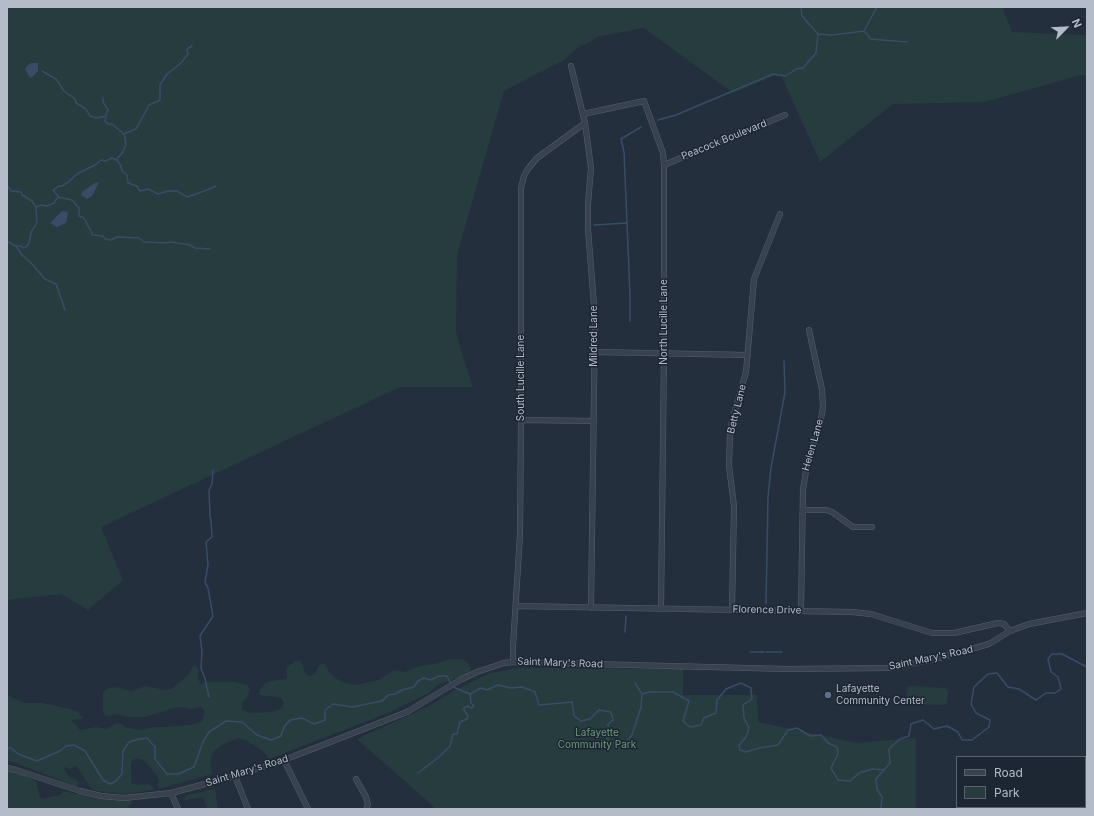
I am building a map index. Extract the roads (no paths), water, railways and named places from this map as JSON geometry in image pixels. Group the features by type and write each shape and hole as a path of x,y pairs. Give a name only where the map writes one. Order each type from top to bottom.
{"street":[{"name":"Mildred Lane","path":"571,66 585,123 591,168 588,204 588,229 594,301 591,608"},
{"name":"North Lucille Lane","path":"583,114 644,101 662,149 664,165 664,353 661,609"},
{"name":"Peacock Boulevard","path":"664,165 785,115"},
{"name":"South Lucille Lane","path":"513,662 520,535 522,420 520,197 522,181 528,169 537,158 585,123"},
{"name":"Betty Lane","path":"732,610 734,506 729,466 731,427 745,379 754,279 780,214"},
{"name":"Helen Lane","path":"801,611 803,489 806,467 820,425 823,407 822,390 809,330"},
{"path":"594,352 748,355"},
{"path":"522,420 593,421"},
{"path":"803,510 826,510 832,512 852,527 872,527"},
{"name":"Florence Drive","path":"516,606 801,611 871,614 932,634 954,633 998,623 1004,624 1010,631"},
{"name":"Saint Mary's Road","path":"7,768 80,791 101,796 124,798 171,793 235,776 284,760 398,716 460,680 490,667 513,662 787,669 890,668 939,658 989,644 1010,631 1029,624 1087,613"},
{"path":"284,760 308,809"},
{"path":"235,776 248,809"},
{"path":"356,779 366,797 368,805 366,809"},
{"path":"171,793 178,809"}],"water":[{"path":"31,63 38,63 38,71 31,78 25,68"},
{"path":"99,182 92,196 87,199 81,195 82,192"},
{"path":"62,211 68,212 66,223 57,227 50,223"}],"waterway":[{"path":"658,120 676,115 773,74 786,76 796,69 803,68 816,53 818,34 802,16 801,7"},
{"path":"818,34 833,35 864,31 877,7"},
{"path":"864,31 871,39 907,42"},
{"path":"124,134 136,129 149,105 160,100 160,85 167,74 181,63 188,54 187,49 192,46"},
{"path":"42,71 56,79 64,91 75,99 76,103 86,109 90,116 96,118 106,116 105,121 108,124 112,124 124,134 126,144 123,152 117,159"},
{"path":"103,98 103,102 108,110 106,115"},
{"path":"630,321 624,152 621,139 641,127"},
{"path":"58,196 53,190 67,183 77,174 95,165 101,160 106,161 112,158 117,160 122,171 127,175 128,183 137,186 140,191 148,189 158,194 168,191 177,191 187,197 216,186"},
{"path":"7,185 11,191 21,192 22,195 32,201 36,207"},
{"path":"7,241 15,246 21,246 23,248 26,247 29,243 31,232 37,223 36,207 41,205 47,206 54,203 58,197 72,200 79,208 79,216 84,218 93,235 103,236 105,239 111,240 117,237 139,238 144,242 171,242 190,245 195,248 210,249"},
{"path":"594,225 627,223"},
{"path":"16,246 22,255 45,279 56,284 65,310"},
{"path":"766,604 768,497 771,468 785,392 784,361"},
{"path":"209,697 201,668 202,652 200,636 213,616 208,588 205,582 208,565 206,542 212,537 209,490 212,484 213,470"},
{"path":"625,632 626,616"},
{"path":"750,652 764,652"},
{"path":"766,652 782,652"},
{"path":"453,687 470,694 481,688 487,690 498,685 511,688 522,687 535,692 539,705 572,702 574,716 581,721 590,719 599,710 611,712 613,720 608,724 608,742 624,745 632,735 641,707 642,694 649,692 673,692 689,701 683,721 690,727 701,725 704,718 716,713 717,700 726,689 741,683 751,688 752,699 743,705 744,718 749,728 746,737 739,745 740,750 746,752 778,745 788,730 797,728 810,736 821,735 828,743 837,747 838,754 831,768 838,780 850,781 859,773 872,769 884,770 890,763 889,749 900,739 909,736 911,724 923,720 934,729 947,726 958,732 962,740 972,740 989,727 990,720 976,713 971,704 974,687 988,674 997,673 1008,687 1019,689 1036,700 1046,693 1055,693 1061,689 1058,677 1051,672 1048,659 1052,654 1062,654 1087,667"},
{"path":"7,748 11,748 18,754 37,761 60,751 66,746 74,745 85,751 103,780 110,784 116,781 122,774 123,751 129,742 139,739 147,738 155,747 155,759 167,774 178,774 194,767 203,742 209,732 226,721 242,722 257,735 271,740 281,736 284,727 290,720 302,718 314,724 325,720 325,710 333,704 352,707 382,701 388,695 414,687 418,681 424,678 430,680 439,676 447,676 451,684"},
{"path":"635,683 642,694"},
{"path":"418,773 439,757 450,746 453,734 457,734 460,722 467,719 468,716 464,708 467,706 472,708 474,706 471,703 470,694"},
{"path":"881,809 882,797 877,789 876,779 884,770"}],"place":[{"name":"Lafayette Community Center","path":"828,695"}],"park label":[{"name":"Lafayette Community Park","path":"597,738"}]}
